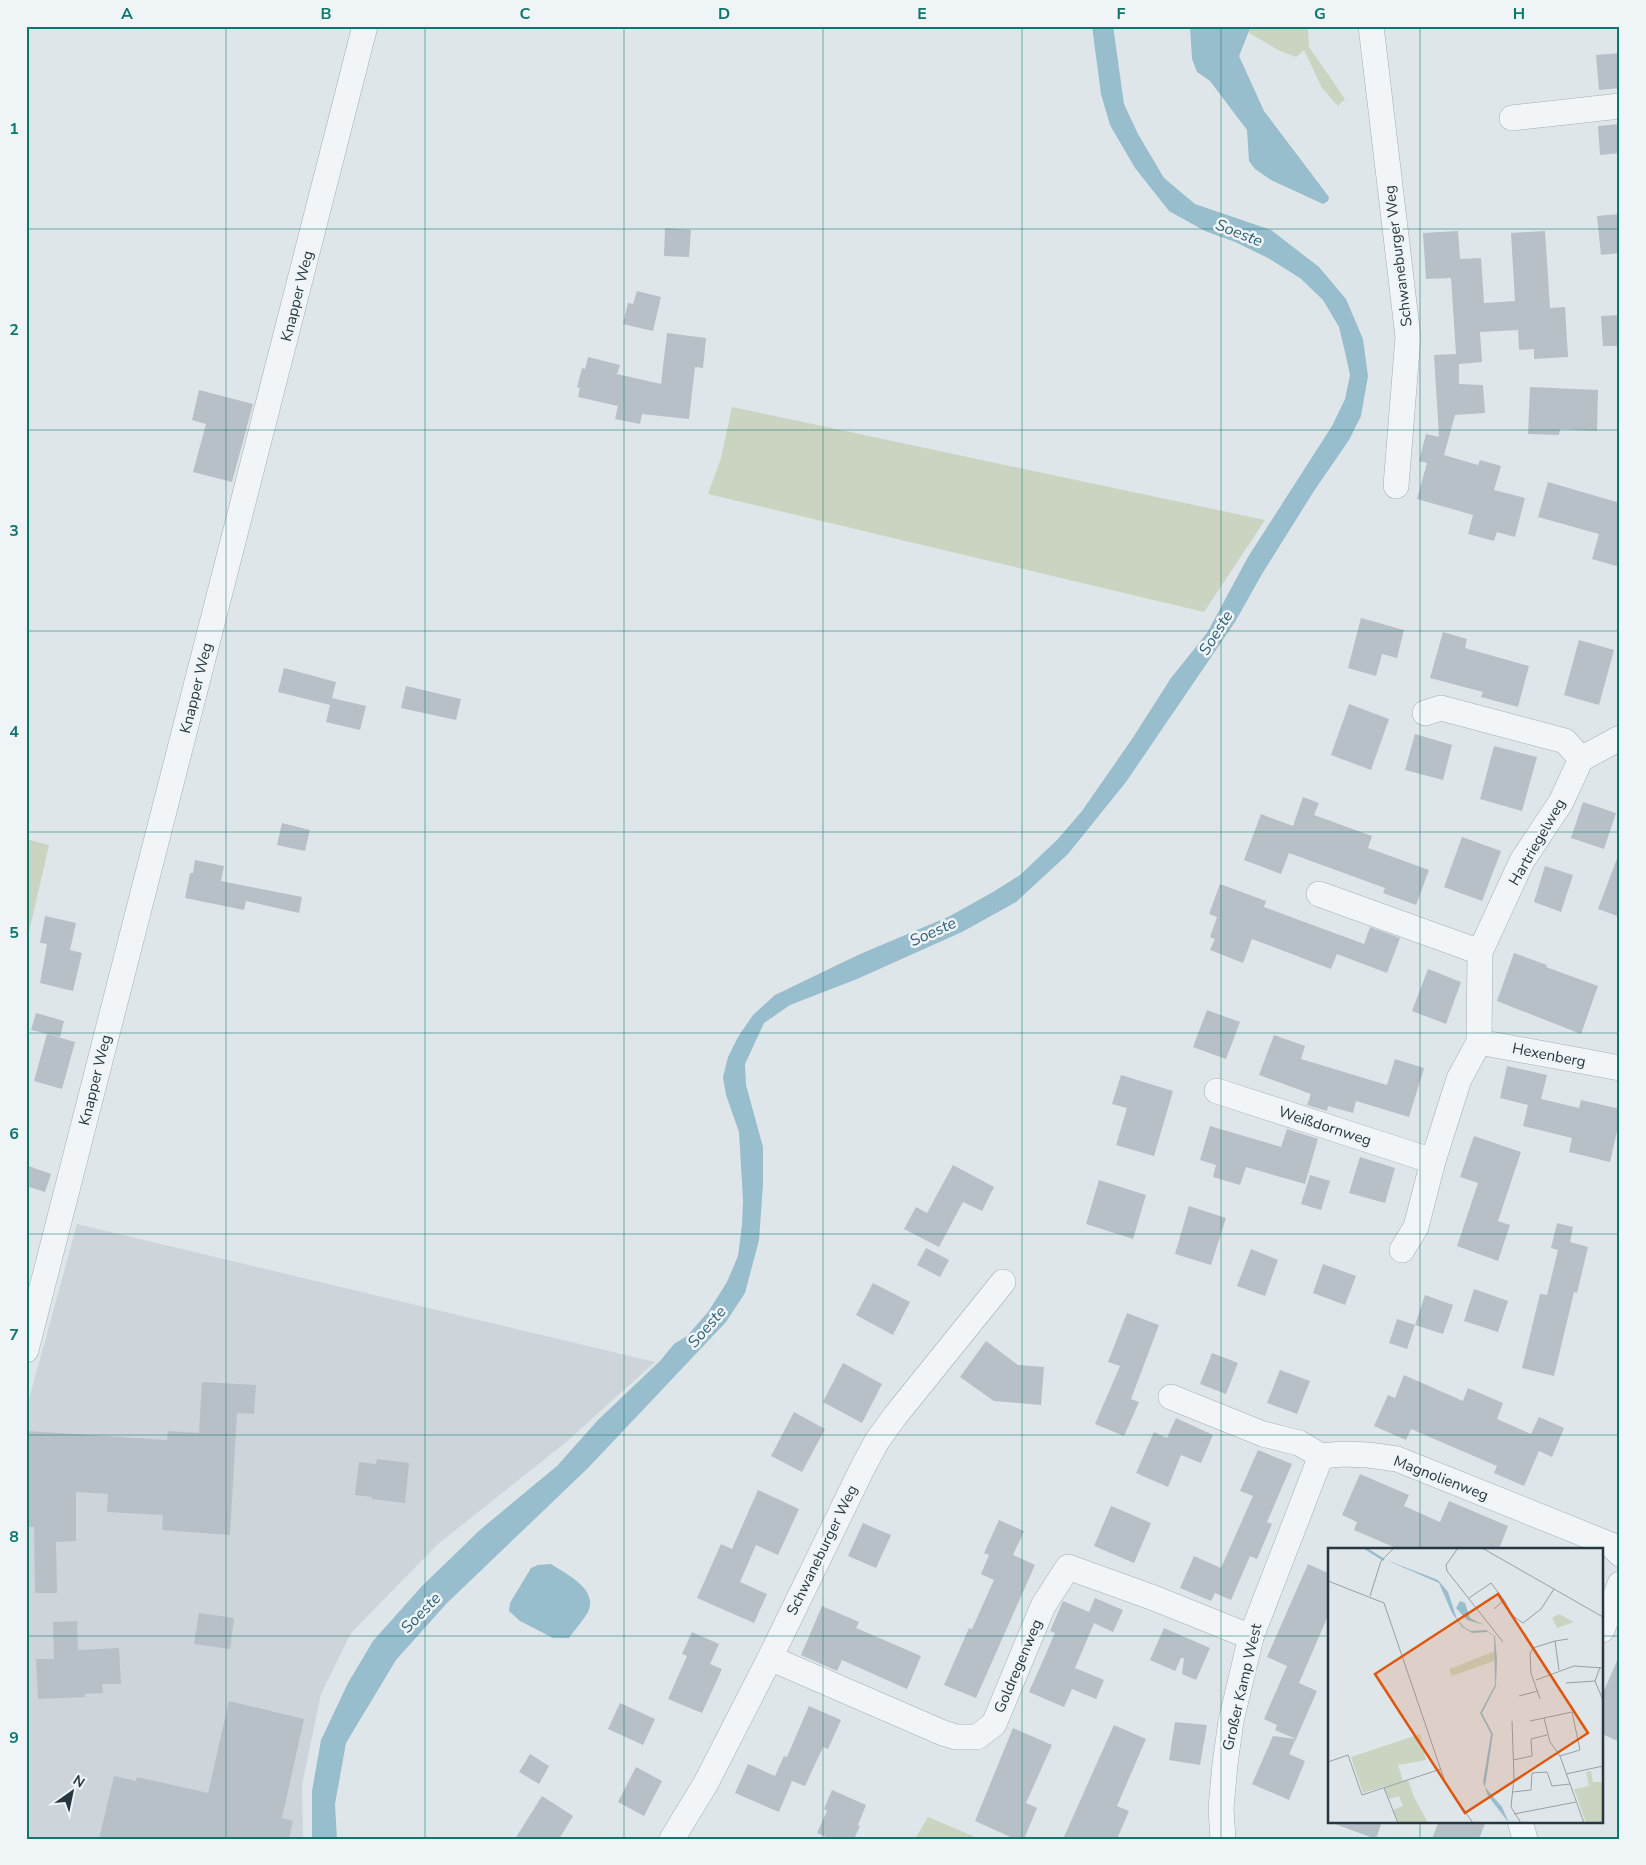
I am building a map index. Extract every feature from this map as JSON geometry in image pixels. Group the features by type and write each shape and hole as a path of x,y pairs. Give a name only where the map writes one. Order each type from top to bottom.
{"street":[{"name":"Knapper Weg","path":"26,1350 32,1304 365,26"},
{"name":"Schwaneburger Weg","path":"1371,26 1408,337 1396,486"},
{"path":"1512,118 1620,106"},
{"path":"1425,713 1442,708 1565,741 1581,759 1620,738"},
{"name":"Hartriegelweg","path":"1478,1042 1480,952 1522,861 1561,802 1581,759"},
{"path":"1319,894 1480,952"},
{"path":"1402,1250 1416,1227 1433,1161 1459,1079 1478,1042"},
{"name":"Hexenberg","path":"1478,1042 1620,1068"},
{"name":"Weißdornweg","path":"1217,1091 1433,1161"},
{"name":"Schwaneburger Weg","path":"672,1839 706,1783 770,1658 862,1467 877,1441 1004,1282"},
{"path":"1171,1397 1263,1434 1299,1443 1321,1456"},
{"name":"Magnolienweg","path":"1321,1456 1343,1454 1368,1455 1396,1459 1611,1545 1620,1554"},
{"name":"Großer Kamp West","path":"1223,1839 1221,1808 1225,1764 1232,1721 1251,1637 1321,1456"},
{"name":"Goldregenweg","path":"770,1658 943,1733 956,1737 977,1737 994,1724 1043,1606 1068,1567 1154,1598 1251,1637"},
{"path":"1604,1625 1620,1584"},
{"path":"1520,1822 1525,1839"}],"shaded area":[{"path":"77,1224 655,1362 565,1443 438,1544 351,1633 321,1694 302,1785 303,1839 38,1839 26,1836 26,1410"}],"green space":[{"path":"1251,26 1308,26 1309,47 1345,99 1338,106 1322,88 1304,50 1296,57 1280,51 1249,33"},
{"path":"732,407 1265,520 1204,612 708,494 721,458"},
{"path":"26,839 49,845 26,945"},
{"path":"928,1817 980,1839 915,1839"}],"water":[{"name":"Soeste","path":"1092,26 1113,26 1124,104 1138,134 1164,178 1195,204 1271,230 1319,267 1346,299 1363,339 1368,376 1361,416 1349,440 1314,491 1262,574 1235,622 1126,782 1068,854 1016,902 962,932 857,979 790,1005 764,1023 745,1064 746,1085 763,1147 763,1185 759,1240 745,1293 726,1322 588,1468 447,1603 396,1660 346,1743 335,1804 337,1839 312,1839 312,1791 321,1740 348,1683 373,1641 422,1586 481,1529 557,1466 598,1420 660,1361 674,1344 687,1336 708,1312 727,1282 738,1256 743,1200 739,1132 726,1095 723,1077 728,1057 738,1037 753,1015 775,995 858,955 950,916 993,892 1020,875 1057,840 1082,811 1132,739 1171,678 1207,633 1248,557 1332,426 1345,399 1350,375 1345,352 1339,327 1323,300 1300,278 1268,258 1235,242 1205,231 1169,211 1135,168 1110,125 1101,94"},
{"path":"1190,26 1251,26 1239,56 1264,111 1329,197 1328,201 1323,204 1271,180 1255,169 1249,161 1247,130 1210,81 1197,72 1192,59"},
{"path":"551,1564 579,1583 589,1596 588,1612 569,1638 553,1638 520,1621 509,1611 510,1603 531,1568 538,1565"}],"building":[{"path":"1620,53 1620,88 1599,90 1596,55"},
{"path":"1620,124 1620,153 1600,155 1598,126"},
{"path":"1620,214 1620,253 1601,255 1597,216"},
{"path":"665,228 691,230 689,257 664,256"},
{"path":"1458,231 1460,259 1481,258 1484,303 1515,301 1511,233 1545,231 1550,308 1565,307 1568,357 1534,359 1534,349 1519,350 1518,330 1480,332 1482,362 1459,364 1459,384 1483,385 1485,413 1455,415 1444,455 1478,465 1480,460 1501,466 1494,490 1525,498 1515,537 1497,532 1494,541 1468,534 1473,515 1417,499 1427,463 1419,461 1426,434 1439,437 1434,355 1456,354 1451,278 1426,279 1423,233"},
{"path":"637,291 661,297 653,331 623,324 628,303 633,304"},
{"path":"1620,315 1620,346 1603,346 1601,316"},
{"path":"667,333 706,338 703,368 695,367 689,419 642,414 640,424 615,419 618,406 578,397 580,388 577,387 582,368 585,369 588,357 620,365 617,374 661,384"},
{"path":"1530,387 1598,390 1597,431 1560,429 1559,435 1528,434"},
{"path":"199,390 253,404 232,482 193,472 206,424 192,420"},
{"path":"1548,482 1620,503 1620,567 1592,559 1599,534 1538,517"},
{"path":"1361,618 1404,630 1397,658 1382,654 1376,676 1348,668"},
{"path":"1443,632 1467,639 1465,648 1529,666 1518,707 1481,697 1483,692 1430,678"},
{"path":"1579,640 1614,650 1599,705 1564,695"},
{"path":"284,668 336,682 332,698 366,706 360,730 326,722 330,705 278,692"},
{"path":"406,686 461,699 456,720 401,708"},
{"path":"1349,704 1389,719 1371,770 1331,755"},
{"path":"1415,734 1452,745 1443,780 1405,770"},
{"path":"1494,746 1537,757 1522,811 1480,799"},
{"path":"1303,797 1319,803 1314,815 1372,836 1368,848 1429,870 1416,905 1383,893 1385,888 1289,853 1281,874 1244,860 1261,814 1293,826"},
{"path":"1583,802 1616,813 1604,849 1571,838"},
{"path":"282,823 310,830 305,851 277,845"},
{"path":"1462,837 1501,851 1482,901 1444,887"},
{"path":"1618,856 1620,856 1620,917 1598,909"},
{"path":"195,860 224,866 221,881 302,897 299,913 246,901 244,910 185,898 190,873 193,873"},
{"path":"1545,866 1573,875 1561,912 1534,902"},
{"path":"1220,884 1266,901 1264,907 1364,944 1370,927 1400,938 1387,973 1337,954 1331,969 1252,939 1243,963 1210,950 1215,939 1210,937 1217,917 1209,914"},
{"path":"45,916 76,923 70,950 82,953 73,991 40,983 47,944 40,943"},
{"path":"1514,953 1598,986 1581,1034 1497,1001"},
{"path":"1428,969 1461,982 1446,1024 1412,1011"},
{"path":"1207,1010 1240,1022 1226,1059 1193,1047"},
{"path":"36,1013 64,1021 60,1037 31,1030"},
{"path":"47,1034 75,1042 62,1089 34,1081"},
{"path":"1274,1035 1305,1046 1301,1059 1387,1085 1395,1059 1424,1068 1409,1117 1356,1101 1353,1113 1328,1106 1327,1111 1307,1105 1311,1094 1259,1075"},
{"path":"1507,1066 1547,1075 1541,1099 1579,1108 1581,1100 1620,1109 1620,1118 1610,1162 1569,1152 1572,1138 1523,1126 1528,1105 1500,1098"},
{"path":"1121,1075 1173,1091 1154,1156 1116,1145 1127,1108 1112,1104"},
{"path":"1210,1126 1281,1147 1287,1129 1318,1139 1305,1184 1246,1167 1240,1185 1213,1177 1216,1165 1200,1160"},
{"path":"1474,1136 1521,1152 1498,1221 1510,1225 1498,1261 1457,1246 1478,1183 1460,1177"},
{"path":"1360,1157 1395,1168 1385,1203 1349,1193"},
{"path":"26,1165 51,1174 45,1192 26,1186"},
{"path":"953,1165 994,1187 982,1211 963,1202 939,1247 904,1229 916,1207 927,1213"},
{"path":"1310,1175 1330,1181 1321,1210 1301,1204"},
{"path":"1099,1180 1146,1195 1133,1239 1086,1224"},
{"path":"1189,1206 1226,1218 1211,1265 1175,1254"},
{"path":"1557,1223 1573,1227 1570,1242 1588,1247 1577,1293 1574,1292 1554,1376 1522,1368 1540,1294 1547,1295 1558,1250 1551,1248"},
{"path":"926,1248 949,1260 940,1277 917,1265"},
{"path":"1251,1249 1278,1260 1265,1296 1237,1286"},
{"path":"1323,1264 1356,1276 1345,1305 1313,1293"},
{"path":"873,1283 910,1302 893,1335 856,1315"},
{"path":"1474,1289 1508,1301 1498,1332 1464,1321"},
{"path":"1425,1295 1453,1305 1443,1334 1415,1325"},
{"path":"1127,1313 1159,1325 1131,1399 1139,1402 1124,1436 1095,1424 1120,1366 1108,1362"},
{"path":"1397,1319 1415,1325 1407,1349 1389,1343"},
{"path":"986,1341 1018,1365 1044,1367 1041,1405 994,1401 960,1377"},
{"path":"1212,1353 1238,1363 1226,1394 1200,1384"},
{"path":"843,1363 882,1384 862,1423 823,1402"},
{"path":"1280,1370 1310,1381 1297,1414 1267,1403"},
{"path":"1404,1375 1463,1401 1468,1388 1503,1403 1497,1419 1531,1434 1539,1417 1564,1428 1552,1457 1539,1451 1524,1486 1494,1473 1497,1466 1411,1429 1406,1440 1374,1426 1388,1395 1395,1398"},
{"path":"202,1382 256,1385 254,1414 237,1413 230,1535 162,1530 163,1515 107,1512 108,1494 76,1492 76,1541 56,1542 57,1593 35,1593 34,1527 26,1527 27,1431 167,1440 168,1431 199,1433"},
{"path":"794,1412 825,1429 802,1472 771,1456"},
{"path":"1176,1418 1213,1435 1201,1463 1181,1455 1168,1487 1136,1473 1154,1432 1167,1438"},
{"path":"1258,1450 1292,1464 1267,1522 1272,1524 1257,1559 1250,1556 1231,1600 1215,1593 1211,1601 1180,1588 1194,1556 1221,1568 1253,1496 1240,1491"},
{"path":"377,1459 409,1463 405,1503 355,1495 359,1462 376,1464"},
{"path":"1360,1474 1409,1495 1404,1506 1440,1522 1449,1501 1508,1526 1499,1548 1396,1548 1354,1530 1357,1522 1342,1515"},
{"path":"758,1490 799,1509 778,1555 756,1545 740,1582 767,1594 754,1623 697,1598 721,1544 732,1549"},
{"path":"1111,1506 1151,1523 1134,1563 1094,1546"},
{"path":"999,1520 1024,1531 1013,1555 1035,1565 976,1698 944,1685 969,1628 972,1629 994,1580 981,1574 989,1555 984,1553"},
{"path":"863,1523 891,1535 876,1568 848,1556"},
{"path":"1308,1564 1328,1573 1328,1616 1299,1683 1317,1691 1296,1739 1275,1730 1277,1725 1264,1719 1287,1666 1267,1657"},
{"path":"1095,1598 1123,1610 1113,1632 1094,1623 1075,1668 1104,1680 1096,1699 1072,1689 1064,1707 1029,1692 1055,1633 1050,1631 1063,1601 1089,1612"},
{"path":"822,1606 859,1622 856,1628 921,1656 907,1689 842,1660 837,1671 801,1655"},
{"path":"199,1613 234,1618 230,1649 194,1644"},
{"path":"77,1621 78,1650 119,1648 121,1684 102,1684 103,1693 85,1694 85,1697 38,1699 36,1659 54,1659 53,1622"},
{"path":"1164,1628 1210,1648 1196,1680 1182,1674 1184,1658 1181,1658 1175,1671 1150,1660"},
{"path":"692,1632 719,1644 710,1664 722,1669 702,1713 668,1699 687,1656 682,1654"},
{"path":"1620,1654 1620,1742 1604,1735 1604,1690"},
{"path":"229,1701 304,1719 282,1818 293,1821 289,1839 99,1839 114,1776 136,1781 137,1777 208,1793"},
{"path":"620,1703 655,1719 643,1745 608,1729"},
{"path":"809,1706 841,1720 828,1749 823,1747 805,1786 792,1781 779,1812 735,1793 748,1764 775,1776 784,1756 787,1757"},
{"path":"1175,1722 1207,1725 1200,1765 1169,1760"},
{"path":"1114,1725 1146,1739 1117,1806 1129,1811 1117,1839 1063,1839"},
{"path":"1013,1728 1052,1745 1026,1803 1037,1808 1024,1839 1015,1839 975,1821"},
{"path":"1273,1736 1296,1739 1289,1754 1305,1761 1289,1800 1252,1784"},
{"path":"530,1754 549,1766 539,1784 519,1772"},
{"path":"636,1767 662,1781 644,1816 618,1802"},
{"path":"832,1790 866,1805 854,1839 831,1839 817,1833 827,1811 824,1809"},
{"path":"542,1796 573,1816 559,1839 515,1839"},
{"path":"1332,1822 1382,1822 1376,1839"},
{"path":"1439,1822 1486,1822 1479,1839 1432,1839"}]}
